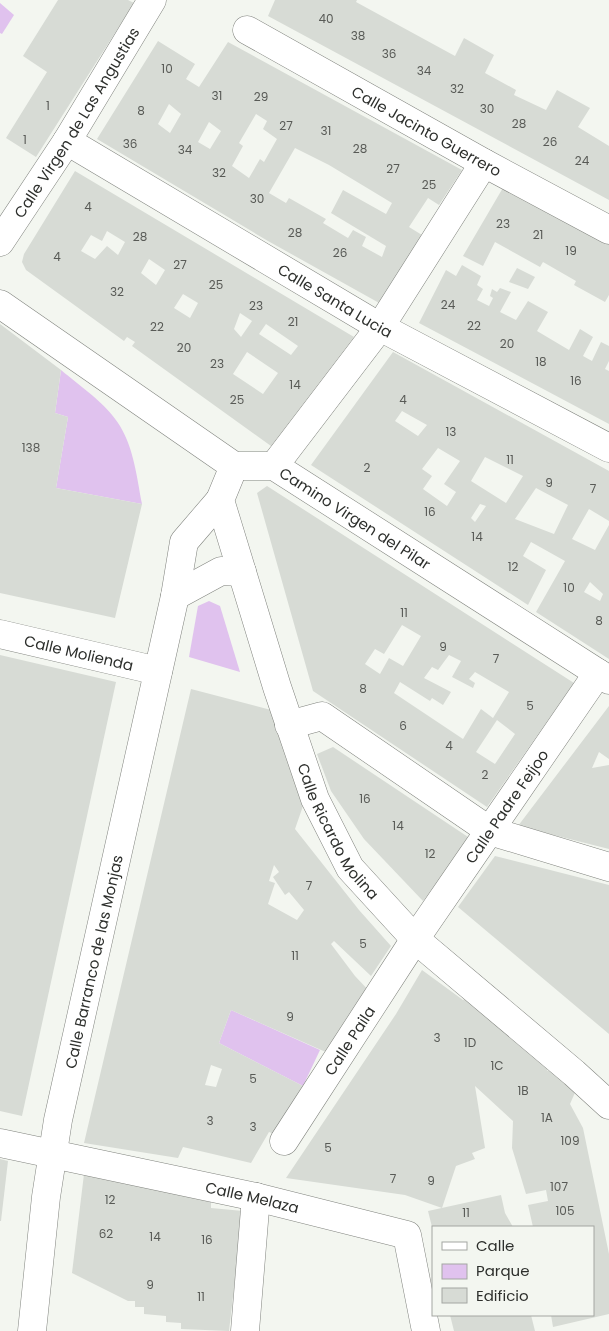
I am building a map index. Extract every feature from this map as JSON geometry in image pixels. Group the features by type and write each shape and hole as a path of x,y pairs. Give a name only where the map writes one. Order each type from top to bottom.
{"street":[{"name":"Calle Virgen de Las Angustias","path":"0,242 67,141 152,0"},
{"name":"Calle Jacinto Guerrero","path":"247,30 484,163 609,230"},
{"name":"Calle Santa Lucia","path":"67,141 380,327 609,448"},
{"path":"274,466 380,327 484,163"},
{"path":"0,304 234,466 220,500"},
{"name":"Camino Virgen del Pilar","path":"234,466 274,466 603,677"},
{"name":"Calle Ricardo Molina","path":"220,500 289,725 315,799 350,868 414,939 574,1073 609,1105"},
{"name":"Calle Barranco de las Monjas","path":"32,1331 52,1153 175,596 184,542 220,500"},
{"path":"175,596 221,571 242,572"},
{"name":"Calle Molienda","path":"0,634 158,671"},
{"name":"Calle Padre Feijoo","path":"414,939 490,831 603,677"},
{"path":"289,725 322,716 490,831 609,867"},
{"name":"Calle Paila","path":"284,1141 414,939"},
{"name":"Calle Melaza","path":"0,1143 256,1196 407,1235 426,1331"},
{"path":"245,1331 256,1196"}],"green space":[{"path":"0,3 14,15 2,34 0,33"},
{"path":"61,370 108,410 120,426 132,454 142,504 56,488 68,417 55,413"},
{"path":"209,601 220,606 240,672 189,657 198,606"},
{"path":"231,1010 320,1050 303,1086 219,1043"}],"building":[{"path":"58,0 128,0 134,3 36,157 6,138 47,72 23,56"},
{"path":"275,0 357,0 356,2 455,56 464,38 494,55 485,73 516,90 514,95 546,110 557,90 590,108 578,127 609,146 609,200 268,16"},
{"path":"158,41 195,64 186,79 199,87 228,42 462,170 439,205 428,198 409,227 422,235 381,304 268,241 97,139","holes":["169,104 181,114 170,133 158,124","256,114 267,121 263,129 277,139 264,162 260,159 249,178 232,166 243,146 239,143","209,122 221,131 210,149 198,142","295,148 329,165 392,203 386,214 343,190 331,213 386,246 382,257 362,246 366,237 353,230 348,238 323,223 326,219 289,198 286,203 269,193"]},
{"path":"75,171 354,337 271,446 132,346 135,342 127,337 124,341 26,270 22,262 24,254","holes":["107,231 125,242 118,255 107,246 95,259 81,251 91,235 102,241","149,259 165,270 156,285 141,273","183,294 198,303 190,318 174,308","240,313 252,321 241,337 234,329","266,324 298,346 291,355 259,334","247,352 278,373 263,394 233,374"]},
{"path":"504,186 609,243 609,295 605,302 574,285 576,281 543,262 540,267 495,242 483,266 463,256"},
{"path":"462,265 481,276 477,285 483,289 477,300 489,306 493,298 490,296 492,289 497,292 500,288 511,292 500,312 516,320 528,301 548,312 537,331 569,350 580,329 593,337 583,356 592,361 601,342 609,346 609,361 605,369 609,371 609,424 419,323 446,270 456,276"},
{"path":"517,268 535,277 528,289 509,282"},
{"path":"0,324 61,370 55,413 68,417 56,488 142,504 115,618 0,593"},
{"path":"393,352 609,471 609,521 589,509 572,539 595,550 609,525 609,659 536,612 565,561 531,542 523,556 546,570 528,605 311,465","holes":["402,411 427,425 418,436 395,421","438,448 460,461 444,484 456,492 447,506 423,489 432,476 422,469","485,457 523,476 506,503 471,481","536,488 568,505 554,534 515,519","480,504 486,506 475,522 471,518","590,582 603,594 600,601 584,592"]},
{"path":"267,486 574,683 487,807 313,691 257,493","holes":["402,625 421,636 403,666 389,658 380,674 365,664 375,649 384,654","449,655 461,661 452,677 473,688 475,683 469,679 475,672 509,692 493,718 481,709 463,739 394,693 400,682 430,701 432,698 443,705 451,692 424,678 432,667 438,670","497,720 515,734 495,764 476,752"]},
{"path":"0,655 116,682 22,1116 0,1111"},
{"path":"191,689 271,710 303,806 295,829 359,910 391,946 371,976 334,941 331,944 355,976 373,995 328,1053 231,1010 219,1043 303,1086 276,1135 269,1132 251,1163 183,1147 178,1158 84,1143","holes":["274,865 279,872 273,877 285,895 289,892 304,910 297,920 268,904 275,883 269,881","211,1065 222,1069 216,1087 205,1085"]},
{"path":"609,706 609,759 599,752 592,768 609,765 609,849 518,826"},
{"path":"333,747 471,839 423,901 364,839 331,791 317,754"},
{"path":"495,856 609,885 609,1034 458,907"},
{"path":"422,970 463,1000 473,996 495,1016 493,1024 499,1019 550,1063 547,1071 554,1068 577,1088 570,1104 583,1128 609,1254 609,1314 553,1327 551,1316 594,1316 594,1226 533,1226 528,1205 548,1201 546,1190 526,1194 512,1148 513,1121 475,1086 485,1148 472,1153 475,1159 456,1166 442,1208 405,1195 286,1178 396,1014"},
{"path":"0,1159 8,1161 1,1221 0,1221"},
{"path":"84,1174 211,1202 211,1208 243,1211 229,1331 181,1329 181,1323 166,1322 166,1316 144,1314 144,1307 135,1307 135,1301 128,1301 72,1273"},
{"path":"501,1195 505,1213 512,1226 432,1227 428,1211"},
{"path":"450,1316 531,1316 535,1331 454,1331"}]}
